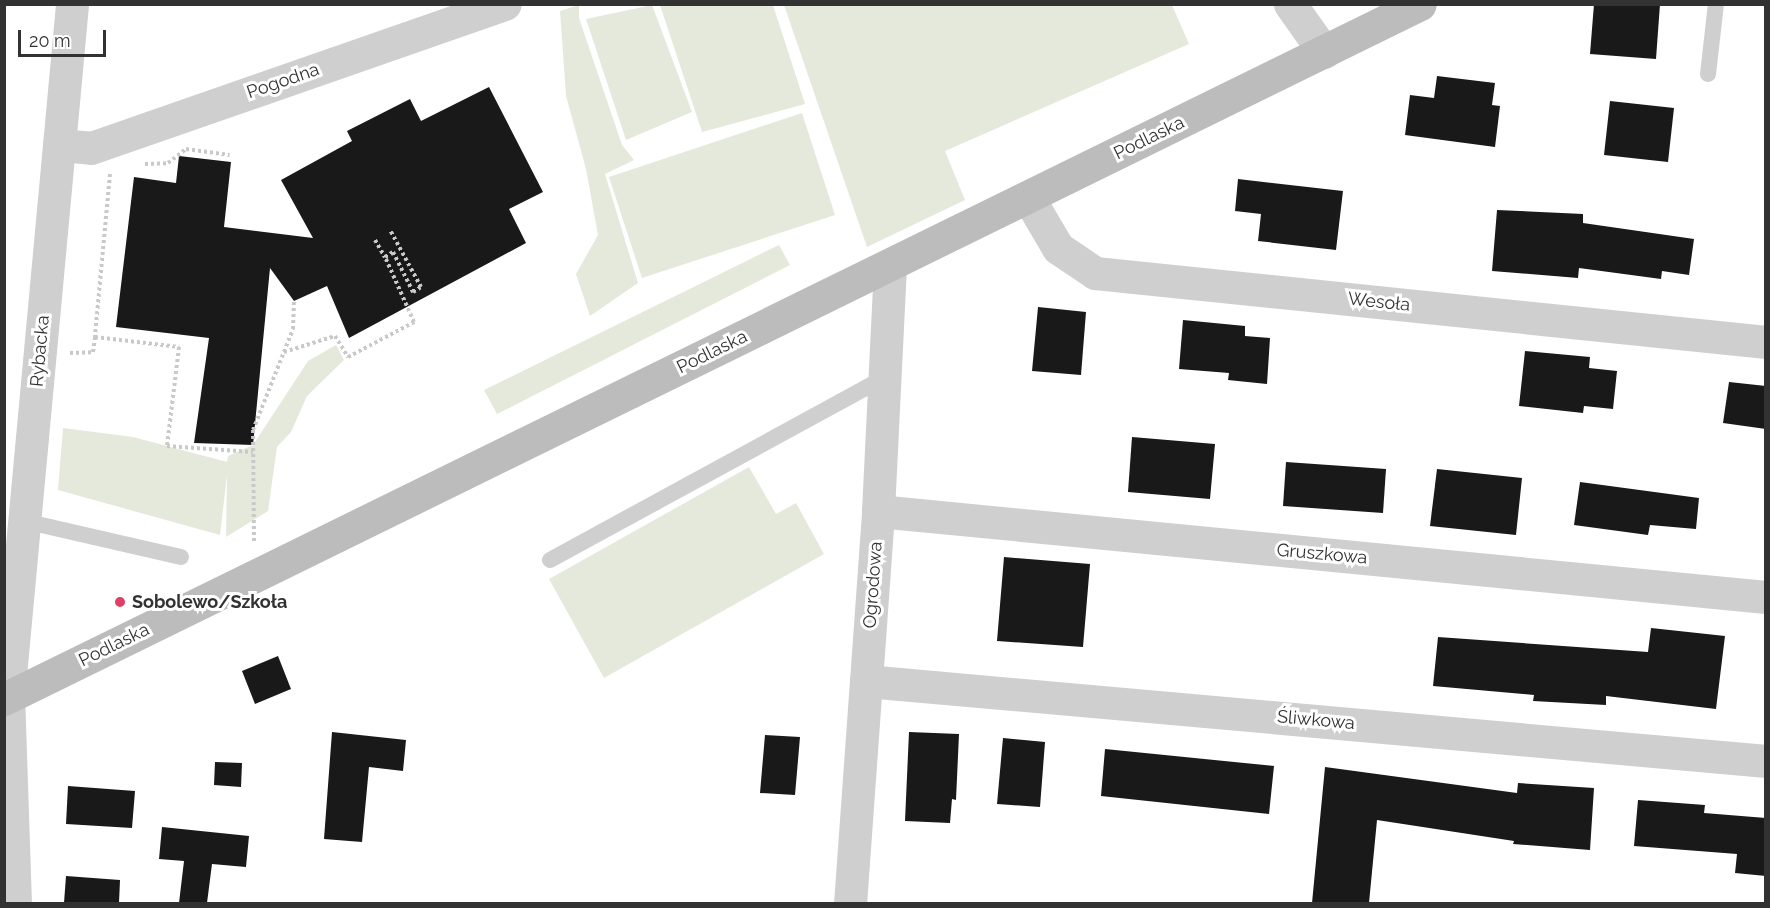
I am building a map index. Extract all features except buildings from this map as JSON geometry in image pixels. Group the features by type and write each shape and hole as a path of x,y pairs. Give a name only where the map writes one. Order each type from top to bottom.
{"street":[{"name":"Rybacka","path":"15,903 6,698 18,505 59,145 72,4"},
{"name":"Pogodna","path":"59,145 91,148 505,4"},
{"path":"1290,4 1324,52"},
{"name":"Podlaska","path":"6,698 1420,4"},
{"name":"Wesoła","path":"1028,197 1058,248 1095,273 1766,342"},
{"name":"Ogrodowa","path":"850,903 878,511 890,266"},
{"name":"Gruszkowa","path":"878,511 1766,597"},
{"name":"Śliwkowa","path":"867,681 1766,761"}],"lane":[{"path":"1708,74 1716,4"},
{"path":"550,560 885,377"},
{"path":"18,505 181,557"}],"path":[{"path":"140,164 168,163 186,149 230,155"},
{"path":"59,354 93,352 108,175 116,172"},
{"path":"385,257 393,252 413,292 421,287 390,230"},
{"path":"284,352 336,336 348,357 414,322 375,240"},
{"path":"256,547 251,512 253,430 293,329 294,301"},
{"path":"95,337 179,347 167,446 253,452"}],"shaded area":[{"path":"579,5 579,18 622,145 634,160 605,174 638,283 590,316 576,274 598,235 586,169 566,96 560,11"},
{"path":"652,5 692,112 626,140 586,19"},
{"path":"660,5 773,5 805,104 702,132"},
{"path":"784,5 1172,5 1189,44 945,151 965,200 867,247"},
{"path":"802,113 835,215 642,278 609,177"},
{"path":"779,245 790,265 497,414 484,390"},
{"path":"336,345 344,360 307,396 291,432 277,447 268,511 226,537 227,475 220,535 58,490 63,428 133,437 227,462 228,456 253,445 308,361"},
{"path":"749,467 776,514 796,503 824,554 604,678 549,579"}],"place":[{"name":"Sobolewo/Szkoła","path":"120,602"}]}
